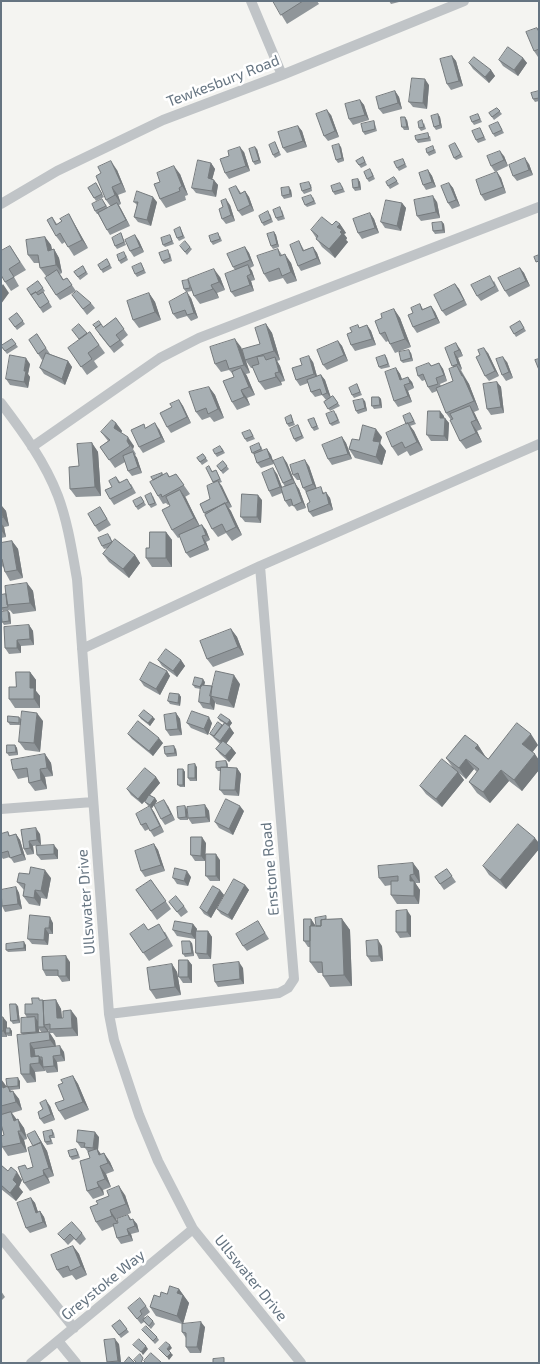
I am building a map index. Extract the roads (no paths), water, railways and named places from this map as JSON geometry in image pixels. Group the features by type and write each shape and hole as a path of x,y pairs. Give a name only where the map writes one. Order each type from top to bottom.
{"street":[{"path":"251,1 282,75"},
{"name":"Tewkesbury Road","path":"1,204 57,171 105,146 163,120 282,75 459,2"},
{"path":"32,447 160,358 199,338 539,207"},
{"name":"Ullswater Drive","path":"1,403 32,447 58,496 78,579 109,1014 114,1040 139,1115 158,1161 193,1229 301,1363"},
{"path":"82,649 260,566 539,444"},
{"name":"Enstone Road","path":"109,1014 279,993 288,988 294,979 260,566"},
{"path":"1,810 93,802"},
{"name":"Greystoke Way","path":"31,1363 193,1229"},
{"path":"1,1238 74,1328"},
{"path":"58,1341 76,1363"}]}
